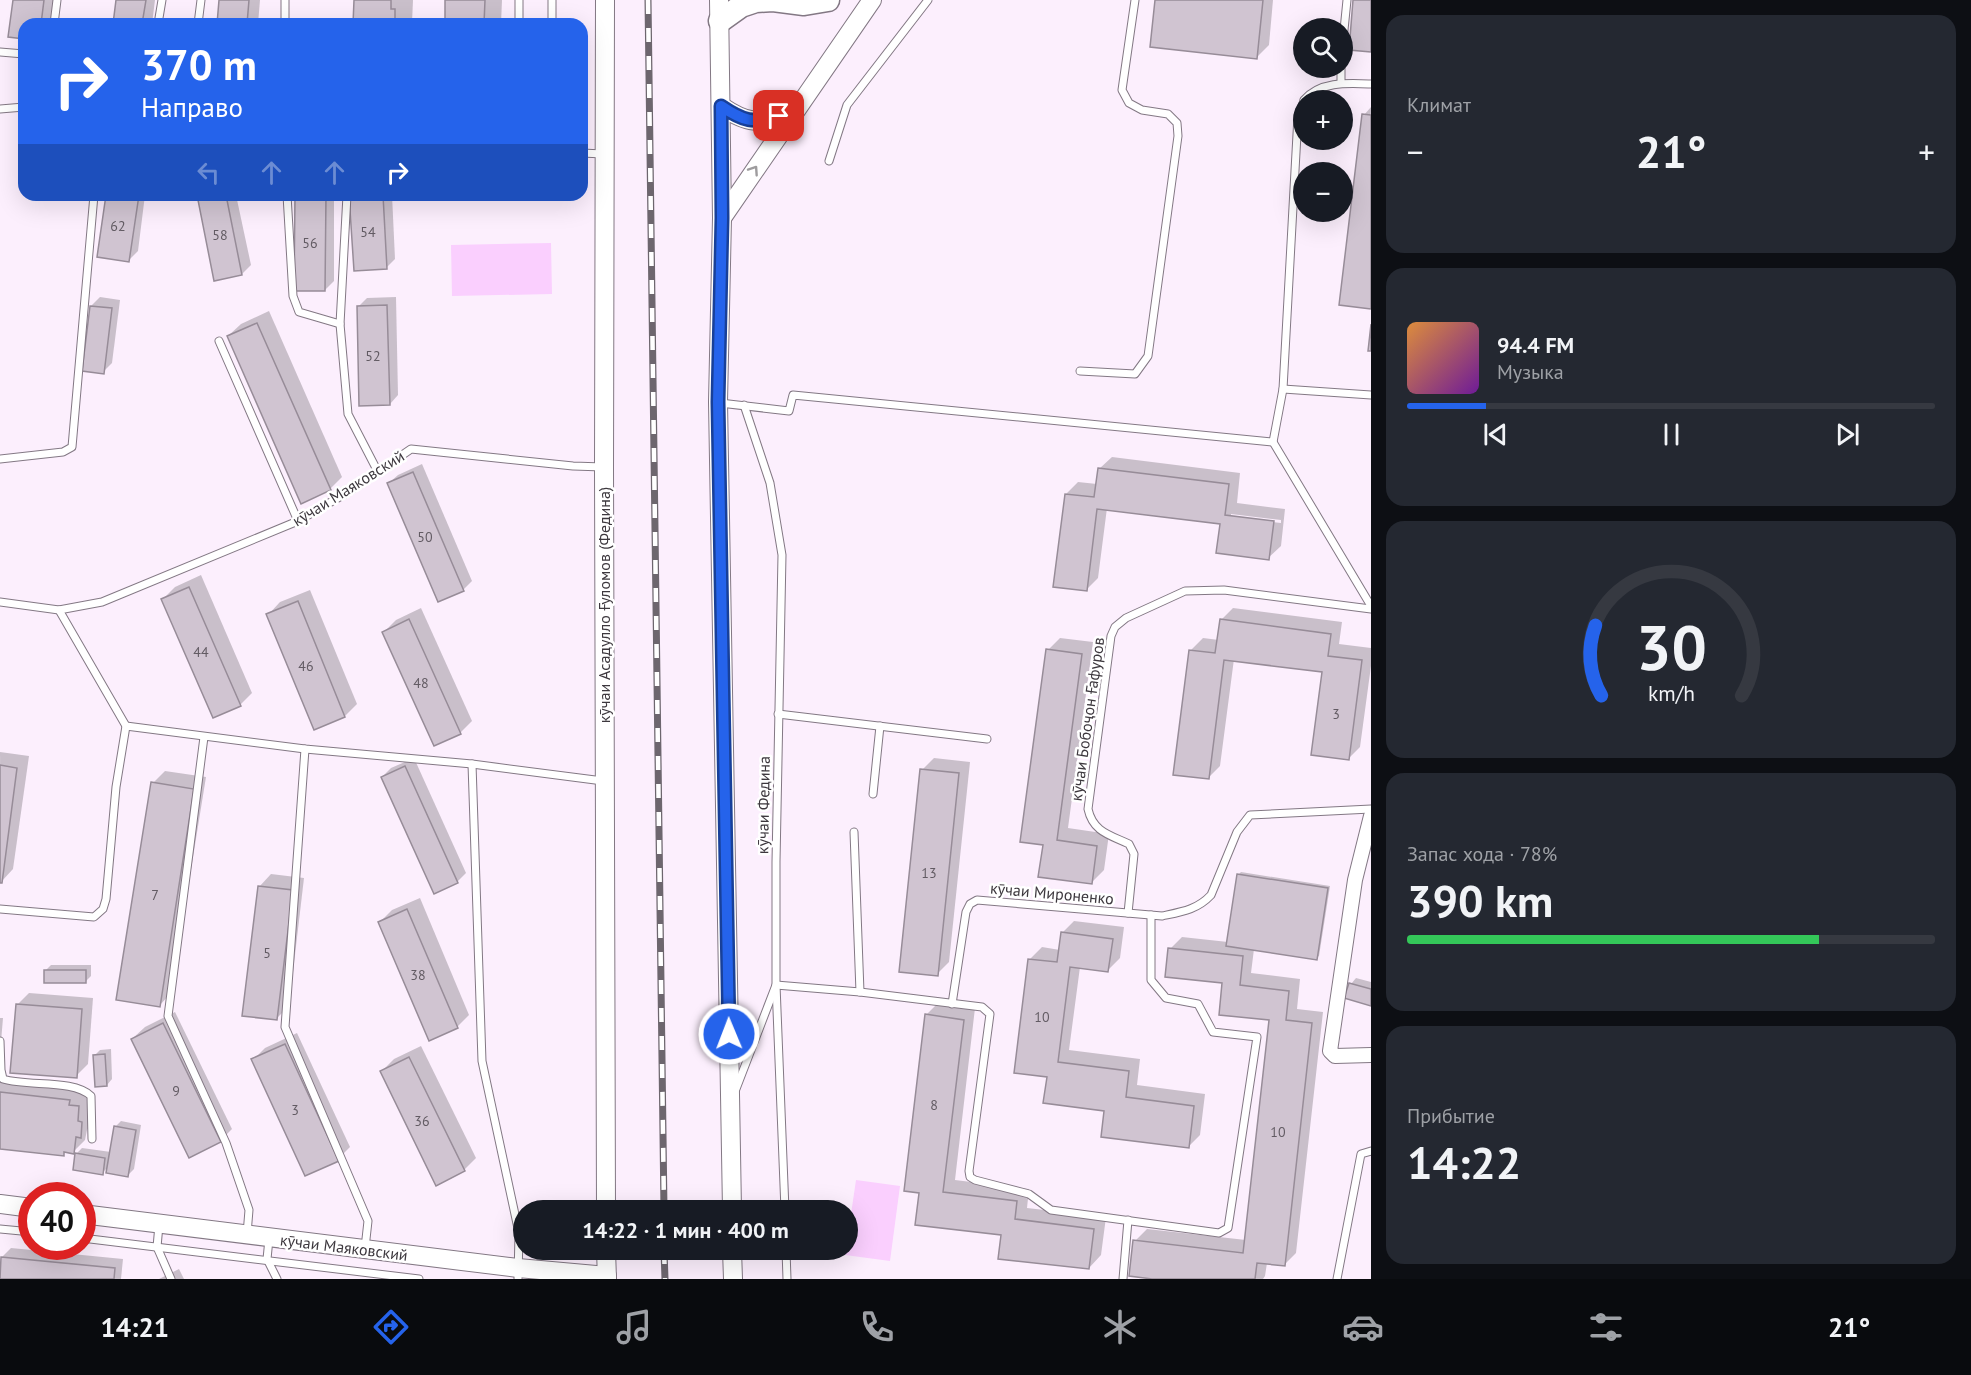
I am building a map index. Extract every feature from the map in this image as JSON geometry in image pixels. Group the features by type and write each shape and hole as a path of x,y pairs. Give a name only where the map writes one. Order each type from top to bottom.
{"main road":[{"path":"719,11 756,1 773,0 804,4 828,0"}],"street":[{"name":"кӯчаи Асадулло Ғуломов (Федина)","path":"605,0 606,1200"},
{"path":"722,218 872,0"},
{"path":"719,11 722,218 718,402 732,1200"},
{"path":"721,106 747,121 765,120 794,112"},
{"path":"1371,816 1354,880 1330,1051 1335,1056 1371,1055"},
{"path":"0,1204 18,1206"},
{"name":"кӯчаи Маяковский","path":"96,1216 364,1249 518,1273 607,1277"},
{"path":"606,1260 607,1277"},
{"path":"732,1260 733,1279"}],"lane":[{"path":"55,18 57,0"},
{"path":"160,18 162,0"},
{"path":"199,18 201,0"},
{"path":"285,0 285,18"},
{"path":"519,0 519,18"},
{"path":"552,0 552,18"},
{"path":"829,161 847,105 928,0"},
{"path":"1080,370 1135,374 1148,356 1178,136 1177,123 1168,114 1142,110 1129,103 1122,90 1135,0"},
{"path":"1345,18 1347,0"},
{"path":"0,52 18,54"},
{"path":"1341,78 1341,83"},
{"path":"1317,90 1341,83 1371,84"},
{"path":"0,109 18,108"},
{"path":"1296,150 1283,389 1273,442 1371,607"},
{"path":"588,153 604,154"},
{"path":"0,459 63,452 72,447 93,201"},
{"path":"287,201 292,296 299,312 340,324"},
{"path":"346,201 340,324 348,414 378,472"},
{"path":"219,341 298,521"},
{"path":"1283,389 1371,395"},
{"path":"718,402 789,411 793,395 1273,442"},
{"name":"кӯчаи Федина","path":"744,405 770,483 782,555 776,985 785,1200"},
{"name":"кӯчаи Маяковский","path":"0,602 59,610 102,602 298,521 411,449 573,466 604,467"},
{"name":"кӯчаи Бобоҷон Ғафуров","path":"1128,913 1134,854 1130,844 1099,830 1090,820 1088,809 1111,636 1115,627 1126,618 1185,591 1224,590 1371,607"},
{"path":"0,909 94,917 103,909 106,899 116,787 126,726 59,610"},
{"path":"778,714 987,739"},
{"path":"126,726 305,749 472,764 605,781"},
{"path":"873,794 880,726"},
{"path":"204,737 168,1016 225,1143 249,1210 247,1235"},
{"path":"305,749 285,1027 368,1221 364,1249"},
{"path":"472,764 482,1061 519,1233 518,1273"},
{"name":"кӯчаи Мироненко","path":"952,1004 966,912 970,904 977,900 1162,916 1191,910 1203,903 1210,895 1238,832 1250,815 1371,809"},
{"path":"854,832 860,992"},
{"path":"730,1104 776,985 860,992 982,1007 990,1014 970,1177 1029,1194 1051,1210 1219,1233 1228,1228 1257,1037 1213,1032 1198,1004 1166,998 1151,980 1151,915"},
{"path":"0,1041 3,1079 16,1083 79,1088 91,1096 92,1139"},
{"path":"1337,1279 1361,1154 1371,1151"},
{"path":"1123,1279 1128,1220"},
{"path":"159,1224 157,1247 171,1279"},
{"path":"0,1229 18,1231"},
{"path":"270,1238 267,1260 277,1279"},
{"path":"96,1240 419,1279"},
{"path":"786,1260 787,1279"}],"shaded area":[{"path":"551,243 552,294 452,296 451,245"},
{"path":"856,1180 900,1186 890,1261 858,1257 858,1200 853,1200"}],"building":[{"path":"13,0 44,0 42,18 18,18 18,38 8,37"},
{"path":"116,0 146,0 143,18 114,18"},
{"path":"219,0 249,0 248,18 218,18"},
{"path":"354,0 391,0 391,9 395,9 395,18 353,18"},
{"path":"445,0 485,0 484,18 445,18"},
{"path":"1155,0 1263,0 1257,59 1150,47"},
{"path":"1353,0 1371,0 1371,52 1353,50"},
{"path":"1362,114 1371,115 1371,309 1339,305 1349,222 1353,222 1353,189"},
{"path":"105,201 138,201 129,262 97,257"},
{"path":"198,201 227,201 242,275 214,281"},
{"path":"295,201 326,201 325,291 294,291"},
{"path":"349,201 383,201 387,269 354,271"},
{"path":"387,305 390,405 359,406 357,306"},
{"path":"90,306 112,308 104,374 82,371"},
{"path":"257,323 331,490 301,504 227,336"},
{"path":"1371,324 1371,351 1368,351"},
{"path":"1098,468 1229,484 1225,515 1274,521 1269,560 1216,553 1220,524 1097,509 1087,591 1053,587 1065,494 1094,497"},
{"path":"413,472 464,591 438,602 387,483"},
{"path":"189,587 241,706 213,718 161,599"},
{"path":"298,601 345,717 314,730 266,614"},
{"path":"409,619 461,734 434,746 382,632"},
{"path":"1220,619 1331,634 1328,656 1362,660 1349,760 1311,755 1322,672 1224,660 1209,779 1173,775 1189,650 1215,653"},
{"path":"1046,649 1082,654 1057,840 1097,846 1092,884 1038,877 1043,845 1020,842"},
{"path":"0,765 17,768 2,883 0,883"},
{"path":"405,766 458,883 434,894 381,777"},
{"path":"920,769 959,773 938,976 899,972"},
{"path":"151,782 194,789 160,1007 116,1000"},
{"path":"1237,874 1328,888 1317,960 1226,946"},
{"path":"258,886 293,890 277,1020 242,1016"},
{"path":"407,909 458,1028 429,1041 378,922"},
{"path":"1061,932 1113,939 1108,972 1070,967 1058,1062 1129,1071 1126,1097 1194,1106 1189,1148 1101,1137 1104,1111 1043,1103 1047,1077 1014,1073 1028,959 1057,962"},
{"path":"1168,948 1243,956 1240,985 1289,991 1286,1020 1312,1023 1285,1266 1257,1263 1255,1279 1152,1279 1129,1276 1133,1240 1243,1253 1269,1020 1219,1015 1222,983 1165,977"},
{"path":"44,970 86,970 86,983 44,983"},
{"path":"1349,983 1371,989 1371,1006 1344,998"},
{"path":"16,1004 82,1009 77,1078 10,1073"},
{"path":"925,1014 964,1020 943,1192 1017,1201 1015,1219 1094,1229 1089,1269 998,1259 1001,1235 915,1225 919,1193 904,1191"},
{"path":"163,1023 221,1142 189,1158 131,1039"},
{"path":"285,1044 339,1161 305,1176 251,1059"},
{"path":"105,1054 107,1086 95,1087 93,1055"},
{"path":"409,1057 465,1171 436,1186 380,1071"},
{"path":"0,1092 70,1100 69,1105 79,1106 78,1121 82,1122 81,1138 76,1137 74,1154 64,1152 64,1156 0,1149"},
{"path":"114,1126 136,1130 128,1177 106,1173"},
{"path":"75,1153 105,1158 103,1175 73,1170"},
{"path":"1,1257 115,1268 114,1279 0,1279"}],"railway":[{"path":"648,0 664,1200"},
{"path":"664,1260 665,1279"}],"route":[{"path":"729,1034 718,402 722,218 721,106 747,121 779,116"}]}
